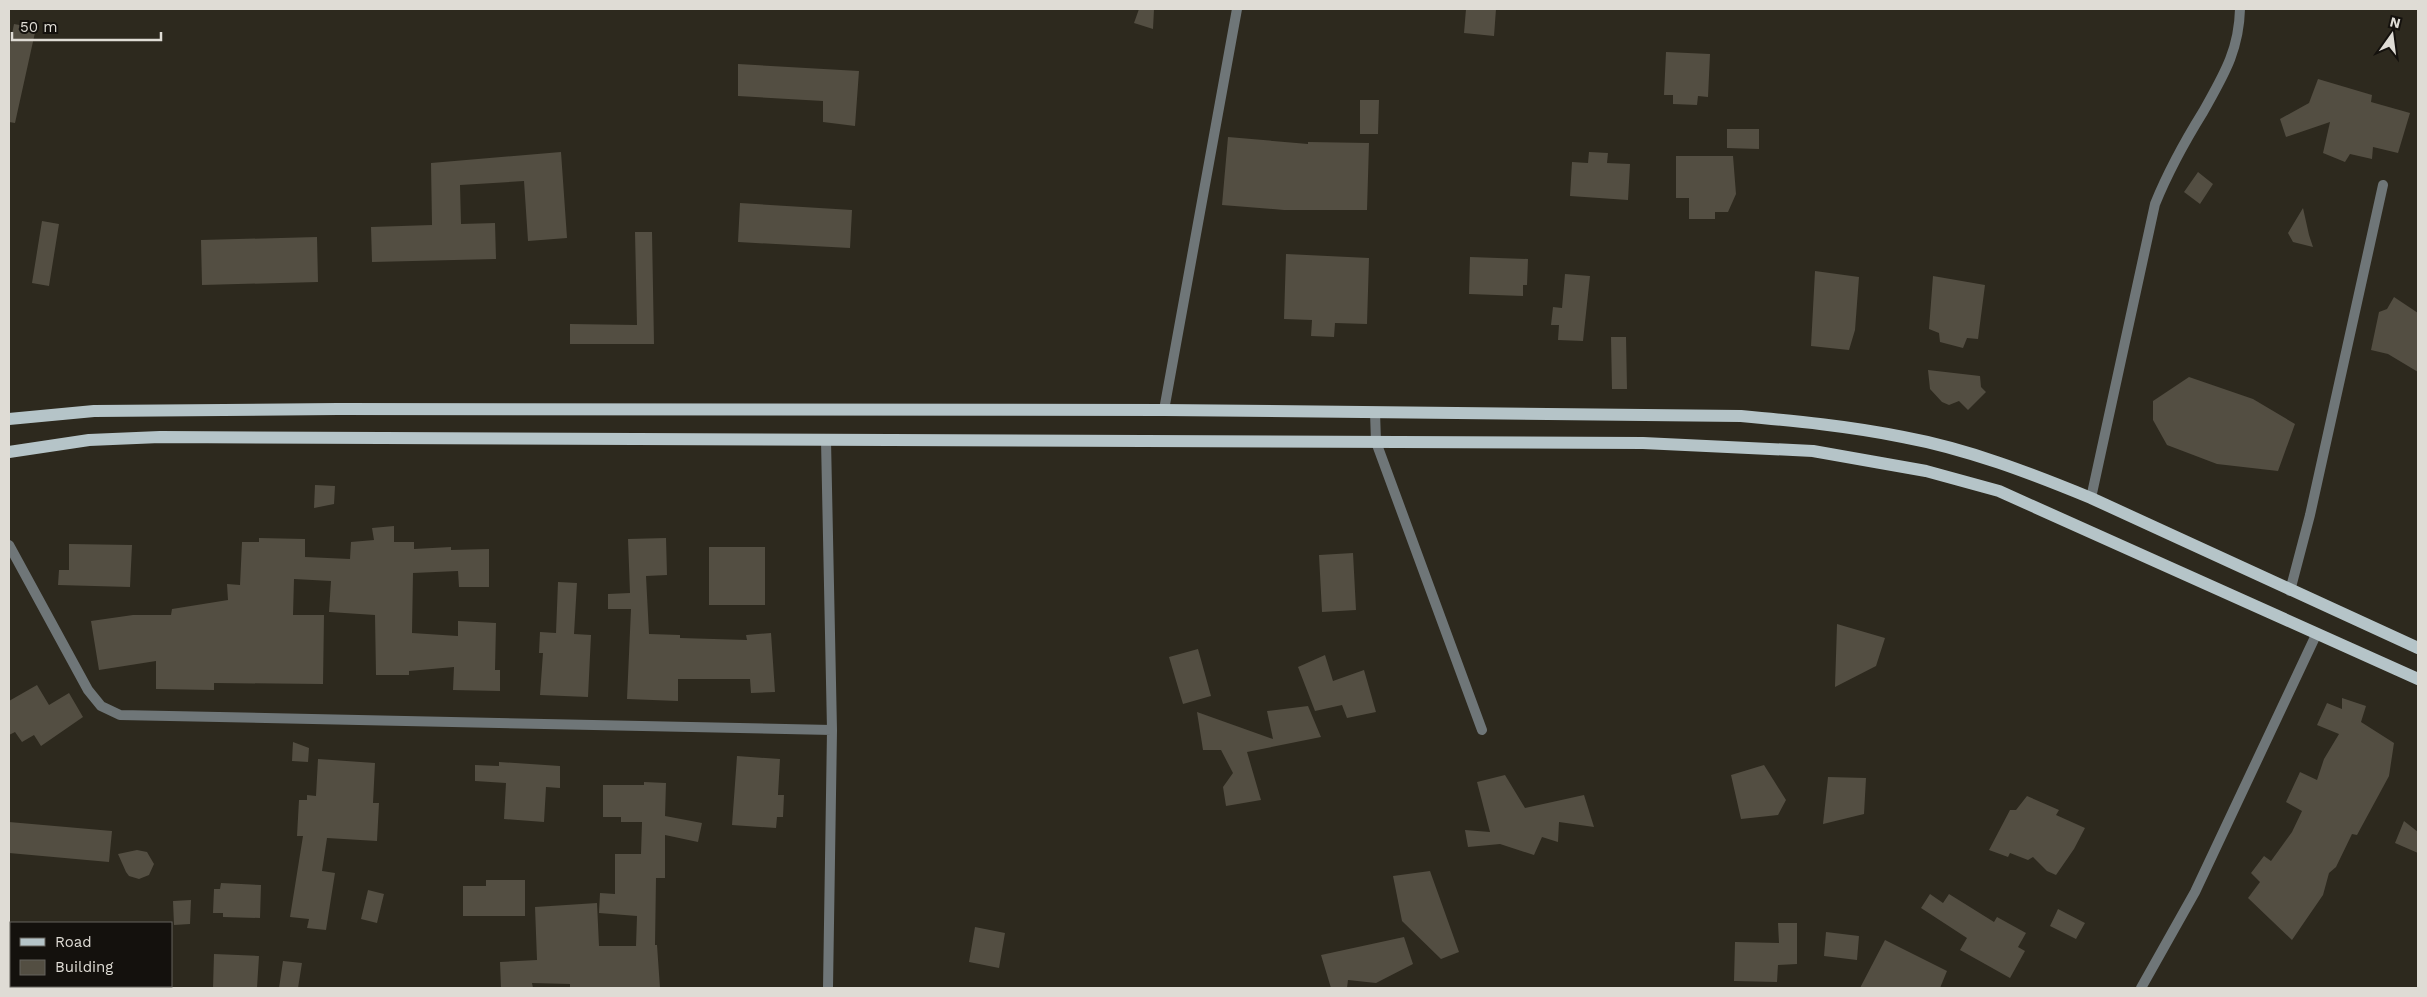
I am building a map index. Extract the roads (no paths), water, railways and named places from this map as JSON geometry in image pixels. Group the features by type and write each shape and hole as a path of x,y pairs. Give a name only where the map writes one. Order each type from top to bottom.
{"main road":[{"path":"9,419 94,411 328,409 1164,410 1741,416 1829,424 1904,437 1974,454 2091,498 2290,591 2418,648"},
{"path":"9,452 89,440 160,437 1643,443 1822,453 1926,470 2000,491 2316,635 2418,679"}],"street":[{"path":"1164,410 1237,9"},
{"path":"2091,498 2155,204 2166,177 2233,56 2240,23 2240,9"},
{"path":"2290,591 2310,515 2383,185"},
{"path":"1374,412 1376,442 1482,730"},
{"path":"826,440 832,730 828,988"},
{"path":"9,545 88,690 101,706 120,715 832,730"},
{"path":"2141,988 2195,892 2316,635"}]}
